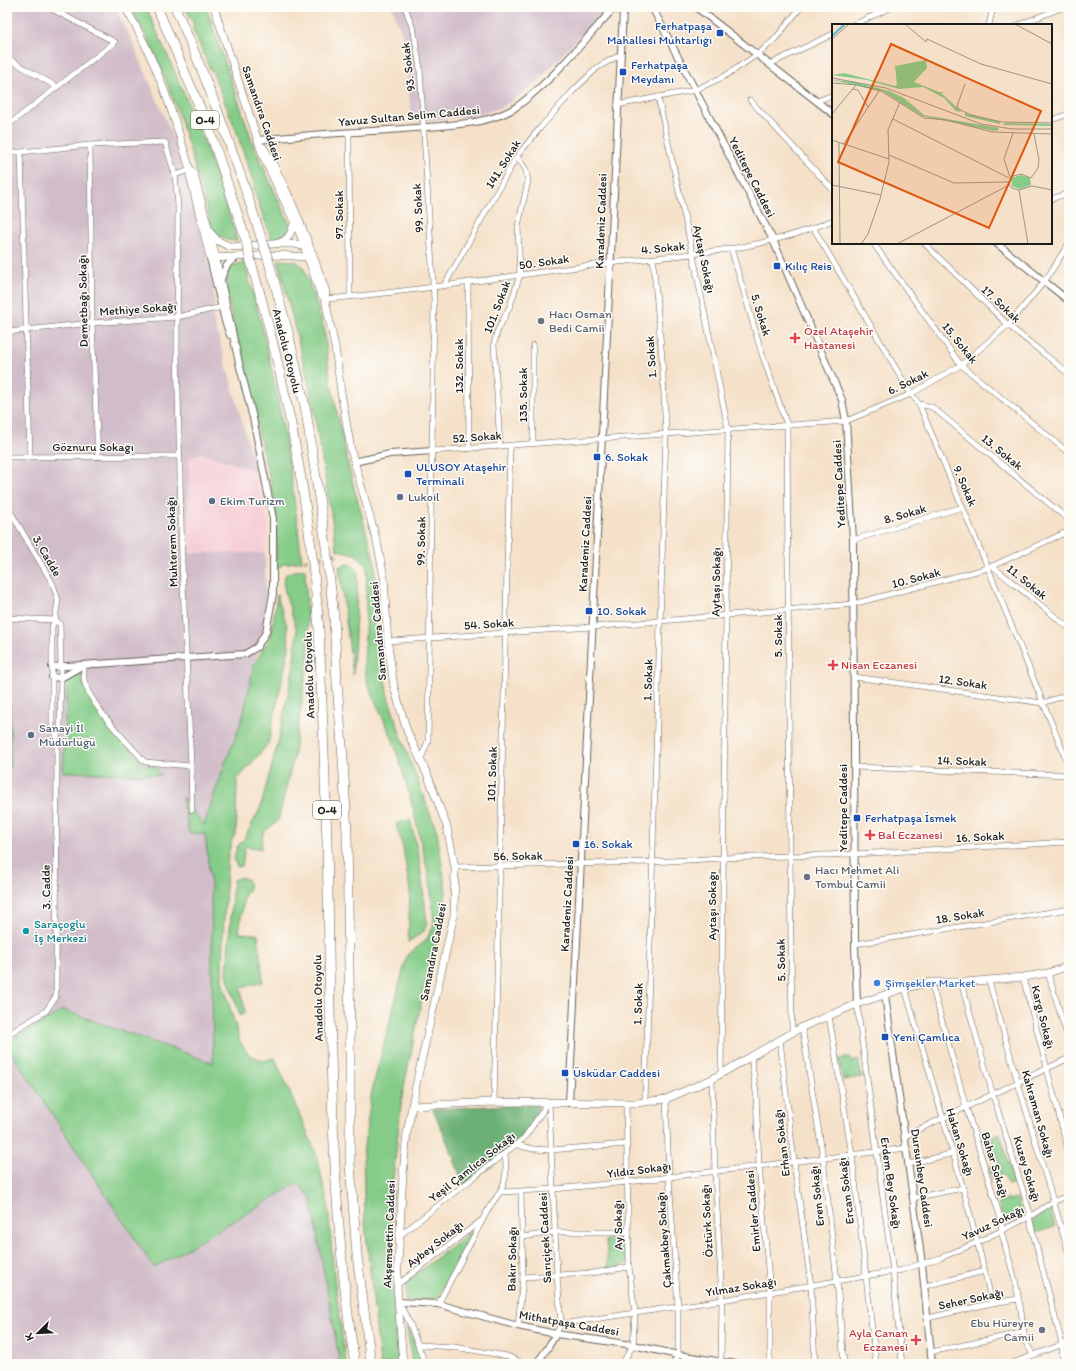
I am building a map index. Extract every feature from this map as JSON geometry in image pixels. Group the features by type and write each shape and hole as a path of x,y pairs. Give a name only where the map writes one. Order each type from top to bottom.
{"highway":[{"name":"Anadolu Otoyolu","path":"157,7 210,130 244,237 277,354 298,456 310,539 318,619 327,812 330,1051 342,1259 355,1364"},
{"name":"Anadolu Otoyolu","path":"175,7 208,83 234,153 269,262 289,336 306,411 326,538 334,617 347,834 350,1164 357,1256 371,1364"}],"main road":[{"path":"125,7 151,55 163,84 190,170 190,176 213,258 237,256 292,256 306,263 313,273"},
{"name":"Samandıra Caddesi","path":"214,7 263,156 294,224 309,251 313,273 320,293 325,299 335,347 341,392 354,462 377,542 384,577 388,641 394,687 407,731 428,776 447,827 455,867 454,915 412,1106"},
{"path":"259,140 270,158 299,219 309,251 326,292 325,299"},
{"path":"190,170 194,174 210,232 211,248"},
{"path":"274,244 280,243 290,237 294,224"},
{"path":"210,232 218,241 231,247"},
{"path":"211,248 290,244 309,251"},
{"path":"292,256 309,251"},
{"path":"412,1106 494,1102 626,1103 666,1099 712,1079 802,1027 857,1004 905,988 931,982 989,981 1023,978 1048,973 1069,966"},
{"name":"Akşemsettin Caddesi","path":"403,1364 397,1285 403,1173 412,1106"}],"street":[{"path":"7,126 115,42 48,7"},
{"name":"93. Sokak","path":"405,7 414,32 420,69 423,127"},
{"path":"612,8 623,11 637,7"},
{"name":"Yeditepe Caddesi","path":"652,7 773,240 842,400 846,420 853,540 854,854 857,1004"},
{"path":"696,7 832,113"},
{"path":"617,105 695,90 725,76 758,54 775,39 801,7"},
{"path":"855,24 892,7"},
{"path":"989,24 993,7"},
{"path":"1021,24 1064,7"},
{"name":"Yavuz Sultan Selim Caddesi","path":"259,140 297,135 349,133 480,122 491,119 513,109 533,94 563,65 612,8"},
{"name":"Karadeniz Caddesi","path":"569,1103 617,105 623,11"},
{"path":"770,64 832,34"},
{"name":"141. Sokak","path":"444,286 517,156 574,90 598,67 620,55"},
{"path":"7,58 58,87"},
{"path":"817,101 832,95"},
{"name":"Aytaşı Sokağı","path":"658,98 693,255 728,429 721,1074"},
{"path":"750,100 832,189"},
{"path":"1052,120 1069,114"},
{"name":"99. Sokak","path":"420,759 428,741 434,298 423,127"},
{"name":"97. Sokak","path":"349,133 350,297"},
{"name":"Muhterem Sokağı","path":"90,145 165,142 175,175 178,206 177,317 182,562 192,810"},
{"path":"7,152 90,145"},
{"name":"Demetbağı Sokağı","path":"90,145 92,323 98,457"},
{"path":"21,152 30,457"},
{"name":"101. Sokak","path":"500,446 494,344 497,332 510,306 520,275 518,226 528,181 526,170 517,156"},
{"path":"175,175 190,170"},
{"path":"1052,199 1069,193"},
{"name":"4. Sokak","path":"610,263 693,255 773,240 814,229 832,220"},
{"name":"9. Sokak","path":"814,229 911,394 919,404 990,567 1043,704 1069,766"},
{"name":"15. Sokak","path":"874,244 961,365 1069,453"},
{"name":"17. Sokak","path":"925,244 1008,325 1069,374"},
{"path":"997,244 1069,301"},
{"name":"6. Sokak","path":"602,439 846,420 911,394 961,365 1008,325 1044,281 1068,246"},
{"name":"5. Sokak","path":"731,248 762,354 787,425 792,1033"},
{"path":"221,278 224,269 229,262 237,256"},
{"path":"52,667 245,654 257,647 266,632 273,594 273,519 253,418 239,363 221,278 213,258"},
{"path":"213,258 222,308 239,363"},
{"name":"1. Sokak","path":"644,1102 666,434 662,358 652,259"},
{"name":"50. Sokak","path":"325,299 444,286 610,263"},
{"name":"132. Sokak","path":"468,282 469,449"},
{"name":"Methiye Sokağı","path":"7,332 92,323 177,317 222,308"},
{"name":"135. Sokak","path":"533,345 533,444"},
{"name":"13. Sokak","path":"919,404 932,407 1069,520"},
{"name":"52. Sokak","path":"354,462 390,454 602,439"},
{"name":"101. Sokak","path":"494,1102 510,446"},
{"name":"Göznuru Sokağı","path":"7,457 180,456"},
{"name":"3. Cadde","path":"7,506 53,584 58,600 55,620 52,626 52,726 57,737 56,996 46,1011 7,1035"},
{"name":"8. Sokak","path":"853,540 963,507"},
{"name":"10. Sokak","path":"592,627 853,604 990,567 1069,531"},
{"name":"11. Sokak","path":"990,567 1069,628"},
{"path":"7,618 55,620 60,624 60,729 57,737"},
{"name":"54. Sokak","path":"388,641 592,627"},
{"path":"52,678 61,678 84,664"},
{"path":"84,664 85,683 93,699 105,716 145,762 191,766"},
{"name":"12. Sokak","path":"854,677 1043,704 1069,694"},
{"name":"14. Sokak","path":"854,767 1069,775"},
{"name":"16. Sokak","path":"580,865 723,858 854,854 1069,842"},
{"name":"56. Sokak","path":"455,867 580,865"},
{"name":"18. Sokak","path":"855,944 1069,909"},
{"path":"1048,973 1069,1042"},
{"name":"Kargı Sokağı","path":"1023,978 1069,1154"},
{"name":"Kahraman Sokağı","path":"989,981 1069,1254"},
{"name":"Bahar Sokağı","path":"931,982 966,1108 1002,1223 1001,1230 1019,1299 1025,1341 1033,1355"},
{"name":"Kuzey Sokağı","path":"961,982 993,1095 1029,1210 1029,1217 1062,1344 1063,1364"},
{"name":"Hakan Sokağı","path":"905,988 954,1153 978,1242 992,1303"},
{"name":"Dursunbey Caddesi","path":"886,995 925,1286 932,1364"},
{"name":"Erdem Bey Sokağı","path":"857,1004 893,1272 902,1364"},
{"name":"Ercan Sokağı","path":"829,1016 852,1155 876,1364"},
{"name":"Eren Sokağı","path":"802,1027 823,1158 837,1281 844,1364"},
{"name":"Erhan Sokağı","path":"780,1040 794,1162 811,1285 815,1364"},
{"name":"Emirler Caddesi","path":"751,1057 756,1092 759,1166 770,1292 770,1364"},
{"path":"905,1136 1069,1058"},
{"name":"Öztürk Sokağı","path":"712,1079 714,1172 722,1300 721,1363"},
{"name":"Çakmakbey Sokağı","path":"666,1099 669,1177 678,1306 678,1355"},
{"name":"Yeşil Çamlıca Sokağı","path":"399,1236 517,1145 531,1129 548,1103"},
{"name":"Sarıçiçek Caddesi","path":"548,1103 561,1324"},
{"name":"Ay Sokağı","path":"626,1103 629,1267 635,1313 633,1345"},
{"path":"517,1145 533,1149 551,1150 627,1144"},
{"name":"Yıldız Sokağı","path":"501,1192 521,1192 628,1182 907,1148"},
{"path":"909,1164 954,1153"},
{"path":"438,1304 490,1206 501,1192 507,1168 505,1154"},
{"path":"914,1198 963,1188"},
{"name":"Bakır Sokağı","path":"518,1326 523,1277 521,1192"},
{"name":"Yavuz Sokağı","path":"922,1264 978,1242 1069,1195"},
{"name":"Aybey Sokağı","path":"397,1285 484,1218"},
{"path":"523,1237 555,1232 628,1232"},
{"name":"Yılmaz Sokağı","path":"561,1324 722,1300 893,1272 922,1264"},
{"path":"523,1277 592,1273 629,1267"},
{"path":"925,1286 985,1271"},
{"name":"Seher Sokağı","path":"928,1318 992,1303 1019,1299"},
{"path":"399,1302 419,1345 425,1364"},
{"name":"Mithatpaşa Caddesi","path":"399,1302 438,1304 518,1326 556,1334 633,1345 721,1363 736,1364"},
{"path":"559,1364 538,1362 561,1324"},
{"path":"931,1352 1024,1332"},
{"path":"1010,1364 1069,1342"},
{"path":"419,1345 454,1347 507,1356 525,1364"},
{"path":"622,1364 633,1345"},
{"path":"673,1364 678,1355"}],"shaded area":[{"path":"7,7 114,7 128,32 171,132 187,183 208,260 215,301 212,314 256,471 200,453 189,458 188,553 265,553 266,625 254,664 244,712 204,825 182,799 189,833 205,834 211,887 212,986 298,1183 311,1198 340,1364 7,1364"},
{"path":"392,7 603,7 605,9 535,84 503,107 473,116 412,121 403,37"},
{"path":"200,453 256,471 269,524 265,553 188,554 189,458"}],"green space":[{"path":"130,7 146,7 208,151 237,241 227,240 213,231 188,145 169,87 157,59"},
{"path":"185,7 206,7 255,149 290,225 287,232 279,238 271,238 253,188 255,187 236,130 192,27 194,25"},
{"path":"278,260 296,261 304,268 324,328 330,379 350,473 375,563 375,620 388,697 437,832 446,892 440,931 425,984 402,1097 392,1188 390,1264 398,1364 380,1364 365,1223 363,1153 372,1090 407,955 426,941 434,923 430,881 411,800 393,740 368,685 364,667 367,566 355,554 337,550 311,393"},
{"path":"244,262 264,335 280,410 302,561 283,564 275,572 276,505 243,370 226,289 227,272 233,265"},
{"path":"348,564 355,567 358,571 353,675 339,567"},
{"path":"305,569 309,653 293,760 278,821 263,833 261,849 245,846 242,866 237,867 234,858 237,847 244,839 260,809 279,739 293,669 297,631 283,582 286,574"},
{"path":"277,595 287,626 289,648 268,744 237,780 236,833 232,840 228,855 223,934 222,980 240,1042 248,1054 263,1061 275,1058 316,1153 328,1205 334,1275 346,1364 340,1364 311,1198 298,1183 154,1268 7,1046 7,1043 63,1010 213,1063 211,887 205,834 189,833 182,797 204,825 244,712 254,664 271,636"},
{"path":"81,668 83,684 102,716 143,764 154,766 162,775 63,772 67,678"},
{"path":"7,703 10,703 10,767 7,767"},
{"path":"410,819 419,857 427,922 424,931 408,942 410,891 403,848 396,824"},
{"path":"241,877 247,879 250,886 244,897 239,933 258,934 263,982 241,988 245,1013 240,1016 227,975 233,880"},
{"path":"850,1057 851,1062 858,1060 862,1077 843,1080 839,1059"},
{"path":"538,1105 536,1117 530,1129 521,1141 498,1162 464,1186 433,1109"},
{"path":"1000,1133 1014,1183 1008,1185 1003,1174 993,1179 989,1167 999,1163 991,1137"},
{"path":"1017,1198 1021,1211 1020,1214 1004,1222 998,1203 1008,1199 1009,1201"},
{"path":"1050,1210 1055,1227 1035,1233 1032,1220"},
{"path":"474,1229 437,1299 405,1301 406,1282"},
{"path":"626,1239 628,1263 608,1269 606,1240"},
{"path":"407,1327 409,1327 423,1364 412,1364"}],"tunnel":[{"path":"301,565 337,559"}],"place":[{"name":"Ferhatpaşa Mahallesi Muhtarlığı","path":"720,33"},
{"name":"Ferhatpaşa Meydanı","path":"623,72"},
{"name":"Kılıç Reis","path":"777,266"},
{"name":"Hacı Osman Bedi Camii","path":"541,321"},
{"name":"Özel Ataşehir Hastanesi","path":"795,338"},
{"name":"6. Sokak","path":"597,457"},
{"name":"ULUSOY Ataşehir Terminali","path":"408,474"},
{"name":"Lukoil","path":"400,497"},
{"name":"Ekim Turizm","path":"212,501"},
{"name":"10. Sokak","path":"589,611"},
{"name":"Nisan Eczanesi","path":"833,665"},
{"name":"Sanayi İl Müdürlüğü","path":"31,735"},
{"name":"Ferhatpaşa İsmek","path":"857,818"},
{"name":"Bal Eczanesi","path":"870,835"},
{"name":"16. Sokak","path":"576,844"},
{"name":"Hacı Mehmet Ali Tombul Camii","path":"807,877"},
{"name":"Saraçoğlu İş Merkezi","path":"26,931"},
{"name":"Şimşekler Market","path":"877,983"},
{"name":"Yeni Çamlıca","path":"885,1037"},
{"name":"Üsküdar Caddesi","path":"565,1073"},
{"name":"Ebu Hüreyre Camii","path":"1042,1330"},
{"name":"Ayla Canan Eczanesi","path":"916,1340"}]}
